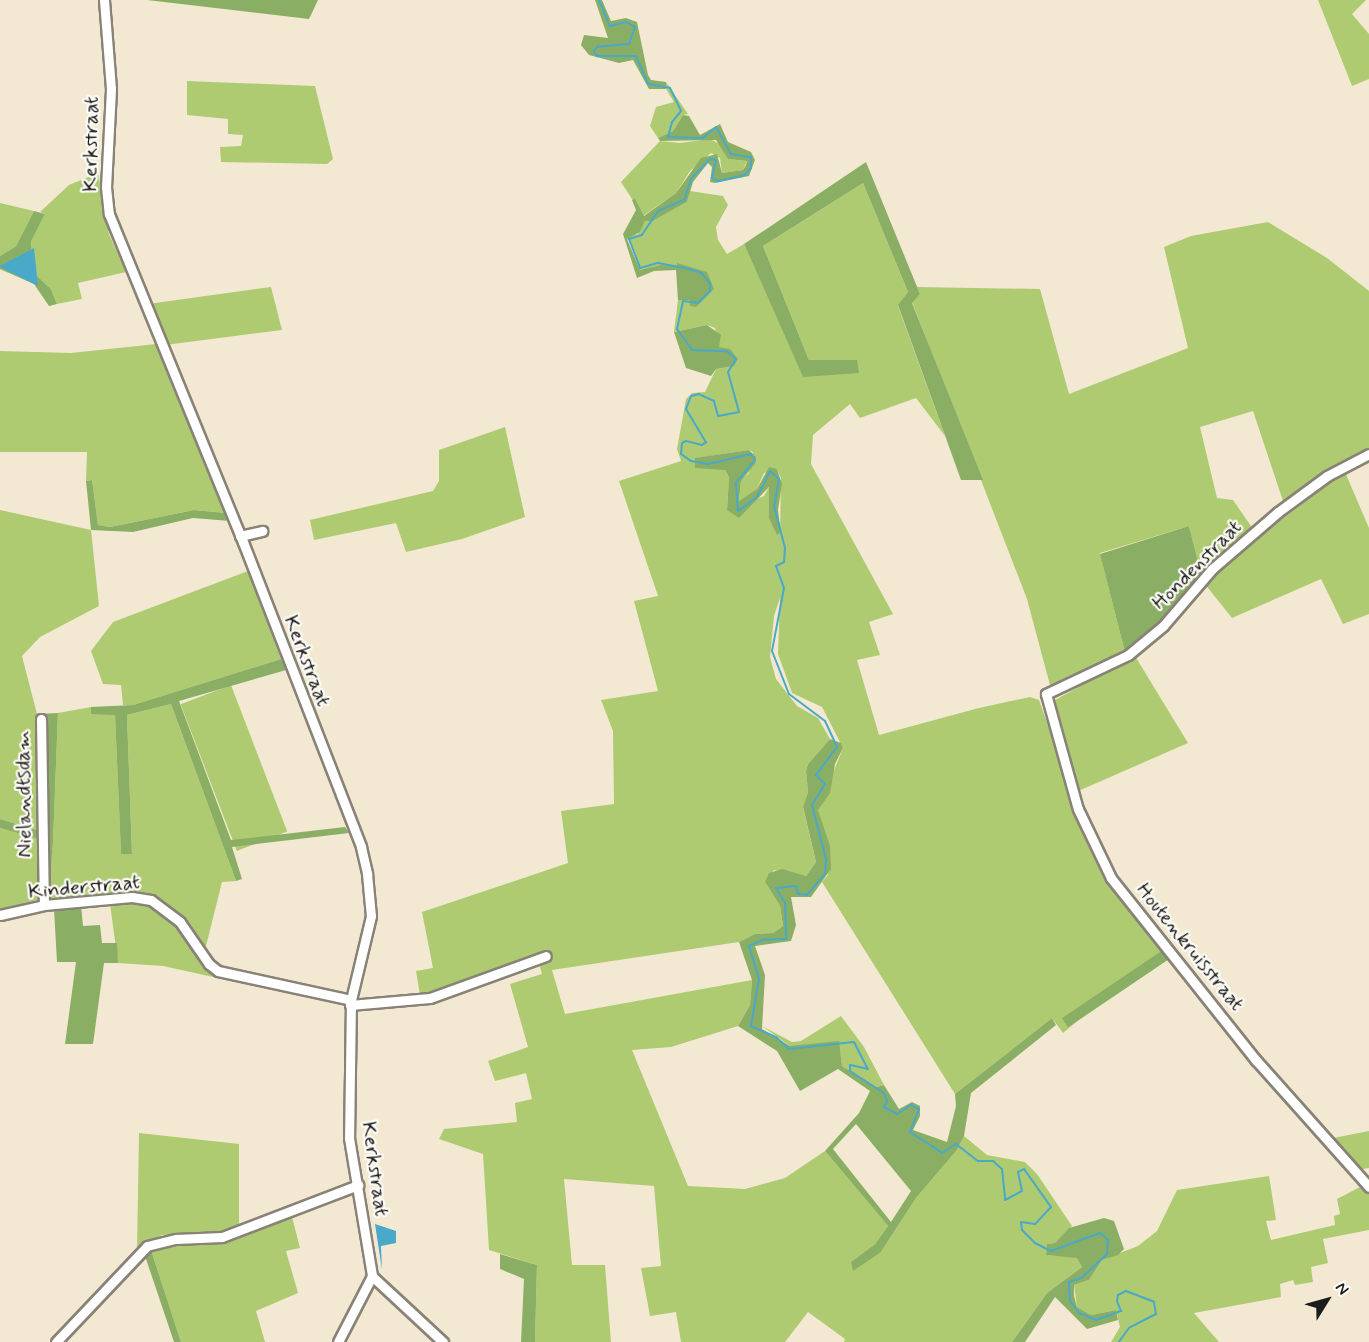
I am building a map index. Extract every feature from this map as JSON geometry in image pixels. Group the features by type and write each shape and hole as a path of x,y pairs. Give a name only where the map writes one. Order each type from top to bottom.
{"street":[{"name":"Kerkstraat","path":"104,0 111,89 106,187 109,214 240,536 361,847 371,916 351,1002 349,1138 372,1276"},
{"name":"Hondenstraat","path":"1046,694 1128,655 1163,626 1212,569 1278,512 1327,476 1369,454"},
{"path":"240,536 262,531"},
{"name":"Houtenkruisstraat","path":"1046,694 1078,809 1111,878 1264,1069 1369,1187"},
{"name":"Nielandtsdam","path":"41,719 44,905"},
{"name":"Kinderstraat","path":"0,915 44,905 132,897 151,900 180,921 209,964 218,971 351,1002 430,998 546,956"},
{"path":"56,1342 147,1246 176,1239 222,1237 358,1185"},
{"path":"338,1342 372,1276 443,1342"}],"green space":[{"path":"147,0 318,0 309,19"},
{"path":"595,0 602,0 611,21 626,18 637,22 648,75 651,80 666,82 666,89 649,89 633,60 619,63 589,55 581,45 584,35 608,38"},
{"path":"1318,0 1366,0 1352,14 1369,34 1369,79 1352,86"},
{"path":"187,81 315,86 333,159 327,164 221,162 220,147 241,146 243,135 228,134 228,119 187,115"},
{"path":"666,82 688,114 683,115 673,131 658,138 650,126 656,107 674,102 666,89"},
{"path":"683,115 689,116 700,135 720,124 728,142 751,152 755,160 749,176 715,183 710,182 712,167 708,163 693,182 687,202 653,221 645,221 640,232 627,239 640,270 661,265 676,267 677,263 707,272 714,289 696,307 690,306 690,300 678,300 676,270 654,271 637,278 623,234 636,210 632,200 635,199 644,216 676,193 701,158 717,154 722,173 743,170 746,165 747,161 728,159 716,140 660,141 658,138 673,131"},
{"path":"710,139 722,145 728,159 747,161 743,170 722,173 720,158 711,153 690,171 676,193 643,216 621,182 660,141 680,143"},
{"path":"866,162 920,294 912,303 983,480 961,480 898,305 908,292 863,183 763,246 809,360 857,360 859,373 803,377 744,244"},
{"path":"98,173 109,234 126,272 78,283 82,299 57,304 51,289 34,273 31,242 45,214 40,212 69,185"},
{"path":"863,183 908,292 898,306 945,436 916,398 860,418 850,404 813,435 811,464 893,614 869,622 880,655 857,660 879,735 979,708 1030,697 1039,700 1098,865 1163,950 1063,1033 1052,1018 955,1094 822,882 828,875 818,810 843,748 822,707 792,693 778,654 780,598 774,616 770,657 776,679 797,706 818,718 830,739 808,764 806,771 808,792 803,808 816,862 806,876 774,870 765,882 780,906 783,926 773,933 755,934 739,942 552,970 565,1014 752,980 750,1005 738,1026 671,1047 632,1050 688,1186 745,1189 785,1178 825,1151 888,1226 875,1244 851,1262 881,1252 916,1198 957,1150 964,1136 987,1155 1025,1162 1037,1174 1072,1226 1055,1243 1048,1244 1046,1255 1077,1257 1082,1267 1047,1293 1012,1342 844,1342 845,1339 808,1312 785,1342 681,1342 676,1312 650,1316 641,1268 661,1266 654,1186 564,1179 572,1265 605,1265 611,1342 535,1342 537,1265 489,1250 483,1154 439,1139 444,1129 517,1122 515,1103 532,1099 526,1073 495,1081 488,1061 528,1047 510,984 542,974 537,955 420,995 416,971 433,968 422,912 568,863 561,811 614,804 613,731 601,700 658,691 634,601 658,596 619,481 681,461 677,449 686,399 692,393 705,392 716,369 734,366 719,347 715,328 707,325 674,332 678,300 691,300 696,307 677,263 676,267 640,270 628,237 638,234 645,221 653,221 687,202 690,191 723,196 728,205 716,227 718,240 727,254 744,244 803,376 857,360 809,360 763,246","holes":["749,450 753,452 749,473 741,480 739,502 757,489 764,473 777,469 781,478 780,533 769,487 764,496 727,510 729,477 725,470 697,458"]},
{"path":"0,203 34,211 16,246 0,256"},
{"path":"34,211 45,214 31,242 34,273 51,289 57,304 49,306 34,284 0,269 0,256 16,246"},
{"path":"1268,222 1327,258 1369,291 1369,449 1323,474 1284,504 1253,411 1200,427 1217,498 1233,500 1253,529 1201,573 1189,526 1100,553 1125,652 1051,689 1027,599 912,302 920,294 917,287 1040,289 1069,394 1188,348 1164,247 1191,236"},
{"path":"271,287 282,330 165,345 148,304"},
{"path":"707,325 721,335 719,347 730,349 738,359 734,366 716,369 711,376 686,368 674,332"},
{"path":"156,344 226,513 194,510 110,527 98,525 92,480 86,481 87,452 0,452 0,351 71,353"},
{"path":"505,427 525,517 462,539 406,552 396,523 314,540 310,520 433,491 439,481 439,450"},
{"path":"749,450 756,457 755,464 741,481 739,501 757,489 769,467 777,469 782,484 778,510 781,533 777,535 769,518 769,487 739,518 727,510 729,477 725,470 695,468 695,458"},
{"path":"1345,472 1369,528 1369,614 1343,624 1321,579 1232,618 1204,583 1250,543"},
{"path":"92,480 98,525 110,527 194,510 226,513 230,521 193,518 133,532 91,530 86,481"},
{"path":"0,510 91,530 99,606 40,637 22,656 37,714 37,830 0,819"},
{"path":"1189,526 1201,573 1151,635 1125,652 1100,554"},
{"path":"248,571 281,659 133,705 123,705 121,685 103,684 91,651 113,622"},
{"path":"1135,656 1188,743 1076,792 1053,706 1055,700"},
{"path":"281,659 286,670 179,701 231,840 345,827 349,833 232,847 242,879 236,881 171,704 127,715 132,854 121,854 115,715 91,714 91,707 133,705"},
{"path":"231,685 287,832 237,851 181,704"},
{"path":"171,704 236,881 222,882 205,950 185,920 161,899 144,893 53,900 47,895 53,843 58,713 91,707 91,714 115,714 121,853 132,854 127,715"},
{"path":"58,713 49,887 37,885 38,839 0,828 0,819 37,830 37,714"},
{"path":"830,739 841,743 843,748 835,764 830,793 818,810 830,846 831,869 811,897 791,897 796,925 791,941 755,946 765,975 762,1029 790,1046 839,1041 842,1066 877,1087 884,1085 899,1109 912,1102 920,1106 920,1116 913,1130 947,1142 956,1106 955,1094 1052,1018 1056,1025 971,1093 964,1136 957,1150 916,1198 881,1252 853,1271 851,1262 875,1244 888,1226 825,1151 859,1113 870,1091 838,1069 800,1091 777,1051 738,1026 750,1005 752,980 739,942 755,934 773,933 783,926 780,906 765,882 769,873 782,869 806,876 816,862 803,807 808,792 806,771 808,764","holes":["856,1124 911,1191 891,1222 833,1149"]},
{"path":"0,828 38,839 37,884 41,885 40,899 0,911"},
{"path":"134,901 149,903 177,923 213,977 163,966 118,963 110,904"},
{"path":"81,905 83,926 100,925 102,943 117,943 118,963 104,963 93,1044 65,1044 76,962 57,962 54,909"},
{"path":"1163,950 1169,959 1068,1027 1062,1018"},
{"path":"841,1016 864,1047 884,1085 877,1087 842,1066 840,1052 790,1046 762,1026 792,1042 801,1041"},
{"path":"1369,1131 1369,1168 1357,1170 1328,1139"},
{"path":"139,1133 239,1144 239,1228 222,1233 162,1235 137,1251"},
{"path":"1269,1176 1276,1220 1266,1221 1271,1240 1335,1225 1334,1216 1340,1214 1337,1199 1362,1186 1369,1194 1369,1230 1323,1239 1328,1263 1311,1267 1313,1282 1295,1285 1293,1280 1280,1284 1281,1297 1194,1313 1219,1342 1111,1342 1120,1327 1116,1310 1091,1315 1077,1307 1074,1285 1089,1280 1102,1260 1138,1246 1157,1231 1177,1190"},
{"path":"291,1213 300,1248 286,1251 298,1293 256,1311 265,1342 181,1342 151,1250 182,1242 221,1243"},
{"path":"1104,1218 1114,1221 1124,1249 1118,1255 1102,1260 1089,1280 1074,1285 1074,1296 1077,1307 1091,1315 1116,1310 1118,1320 1087,1329 1055,1297 1025,1342 1012,1342 1047,1293 1082,1267 1077,1258 1046,1255 1047,1244 1055,1243 1069,1228"},
{"path":"151,1250 181,1342 174,1342 144,1253"},
{"path":"500,1254 537,1265 535,1342 521,1342 524,1279 500,1269"}],"water":[{"path":"34,248 38,286 0,267 0,266"},
{"path":"375,1224 396,1231 396,1243 381,1246 382,1270"}],"waterway":[{"path":"599,0 610,26 626,22 635,27 629,44 597,47 594,51 597,56 636,56 648,84 670,88 681,111 672,122 668,137 703,138 716,127 731,154 751,157 751,168 745,175 718,181 712,178 716,160 710,159 691,179 684,200 658,211 642,235 629,239 640,268 658,263 689,269 701,273 710,283 710,291 698,303 683,301 677,329 692,350 727,351 736,359 728,372 739,412 718,416 714,401 699,394 691,396 686,409 706,442 702,445 686,441 682,443 681,454 691,461 708,464 751,454 755,460 736,483 738,511 757,497 770,471 779,479 774,506 785,548 784,562 776,566 784,588 772,651 789,694 825,721 837,747 816,775 825,784 812,805 826,859 825,874 807,895 798,894 796,886 776,888 785,903 786,939 762,940 749,946 759,979 751,1026 776,1037 789,1049 854,1042 868,1069 850,1065 850,1071 884,1093 887,1101 884,1107 897,1114 911,1105 919,1109 910,1132 942,1153 956,1144 978,1161 993,1161 1002,1169 1005,1200 1022,1191 1018,1172 1024,1169 1051,1207 1035,1224 1021,1222 1022,1230 1035,1243 1051,1251 1100,1233 1108,1240 1107,1254 1081,1278 1069,1282 1070,1301 1079,1313 1096,1320 1121,1311 1117,1301 1118,1295 1126,1291 1154,1302 1156,1314 1129,1328 1119,1342"}]}
